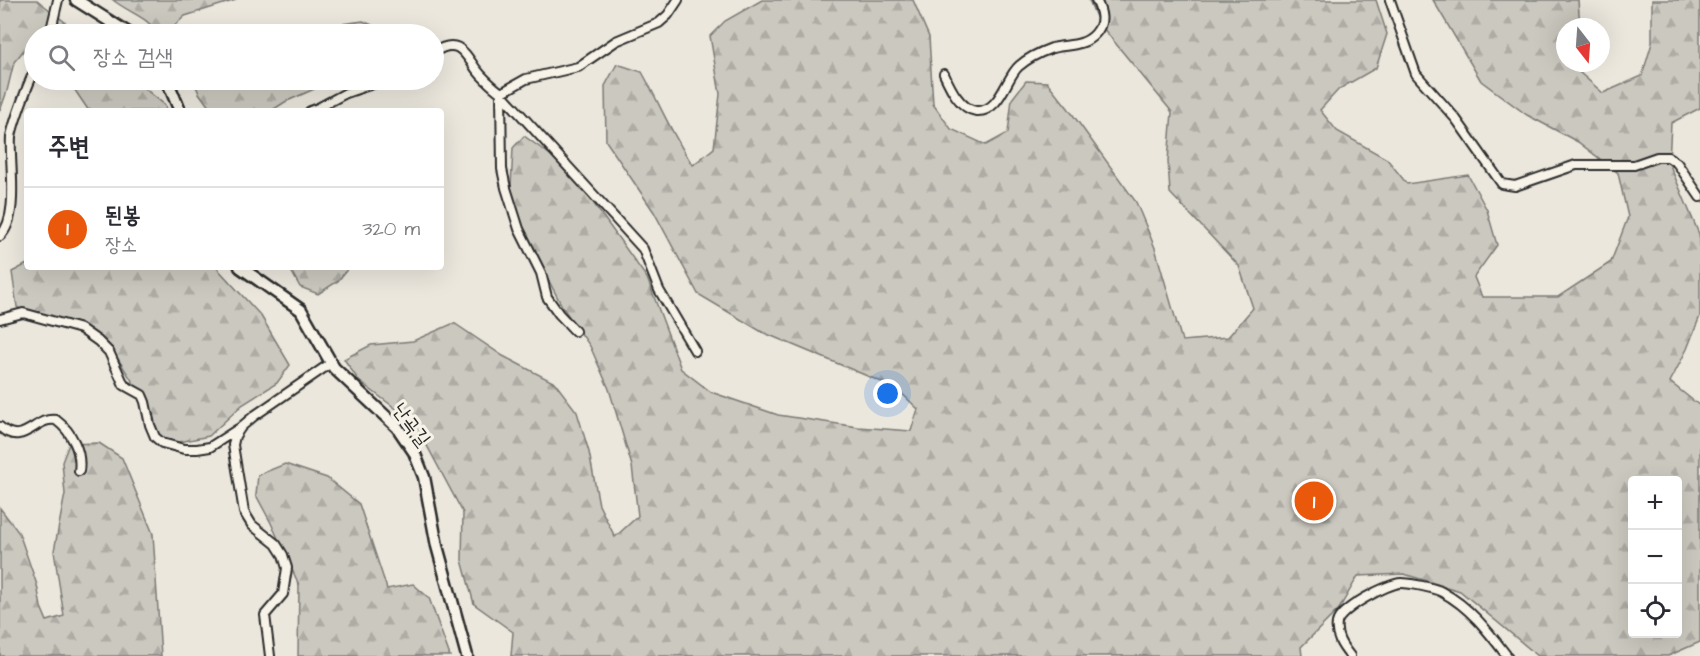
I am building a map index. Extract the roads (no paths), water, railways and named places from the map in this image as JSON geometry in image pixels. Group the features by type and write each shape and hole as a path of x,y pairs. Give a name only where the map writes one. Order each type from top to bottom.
{"street":[{"path":"52,24 57,0"},
{"path":"76,0 114,24"},
{"path":"501,93 526,79 578,67 616,40 659,23 668,15 678,0"},
{"path":"944,74 953,93 965,105 976,111 984,110 992,105 1009,78 1026,61 1052,48 1083,43 1095,33 1102,25 1096,0"},
{"path":"1390,0 1416,74 1456,119 1502,184 1515,186 1576,165 1634,165 1657,157 1668,157 1677,162 1700,197"},
{"path":"444,48 450,47 465,52 477,70 501,93 643,249 659,290 695,351"},
{"path":"0,236 5,231 13,196 11,136 28,90"},
{"path":"171,90 179,108"},
{"path":"316,108 355,90"},
{"path":"501,93 502,169 506,188 519,229 541,273 547,297 575,331"},
{"name":"난곡길","path":"244,270 301,310 331,363 397,427 414,452 424,477 437,546 467,656"},
{"path":"0,319 23,313 81,329 98,341 109,352 124,385 142,395 150,425 155,436 162,443 184,449 210,447 242,427"},
{"path":"270,656 265,615 283,594 287,568 276,544 252,525 244,512 232,445 235,435 254,416 331,363"},
{"path":"0,427 11,434 19,434 46,421 56,420 68,431 73,440 78,452 79,471"},
{"path":"1350,656 1341,645 1338,634 1337,621 1342,613 1357,602 1400,583 1440,591 1478,618 1507,656"}],"place":[{"name":"된봉","path":"1314,501"}]}
